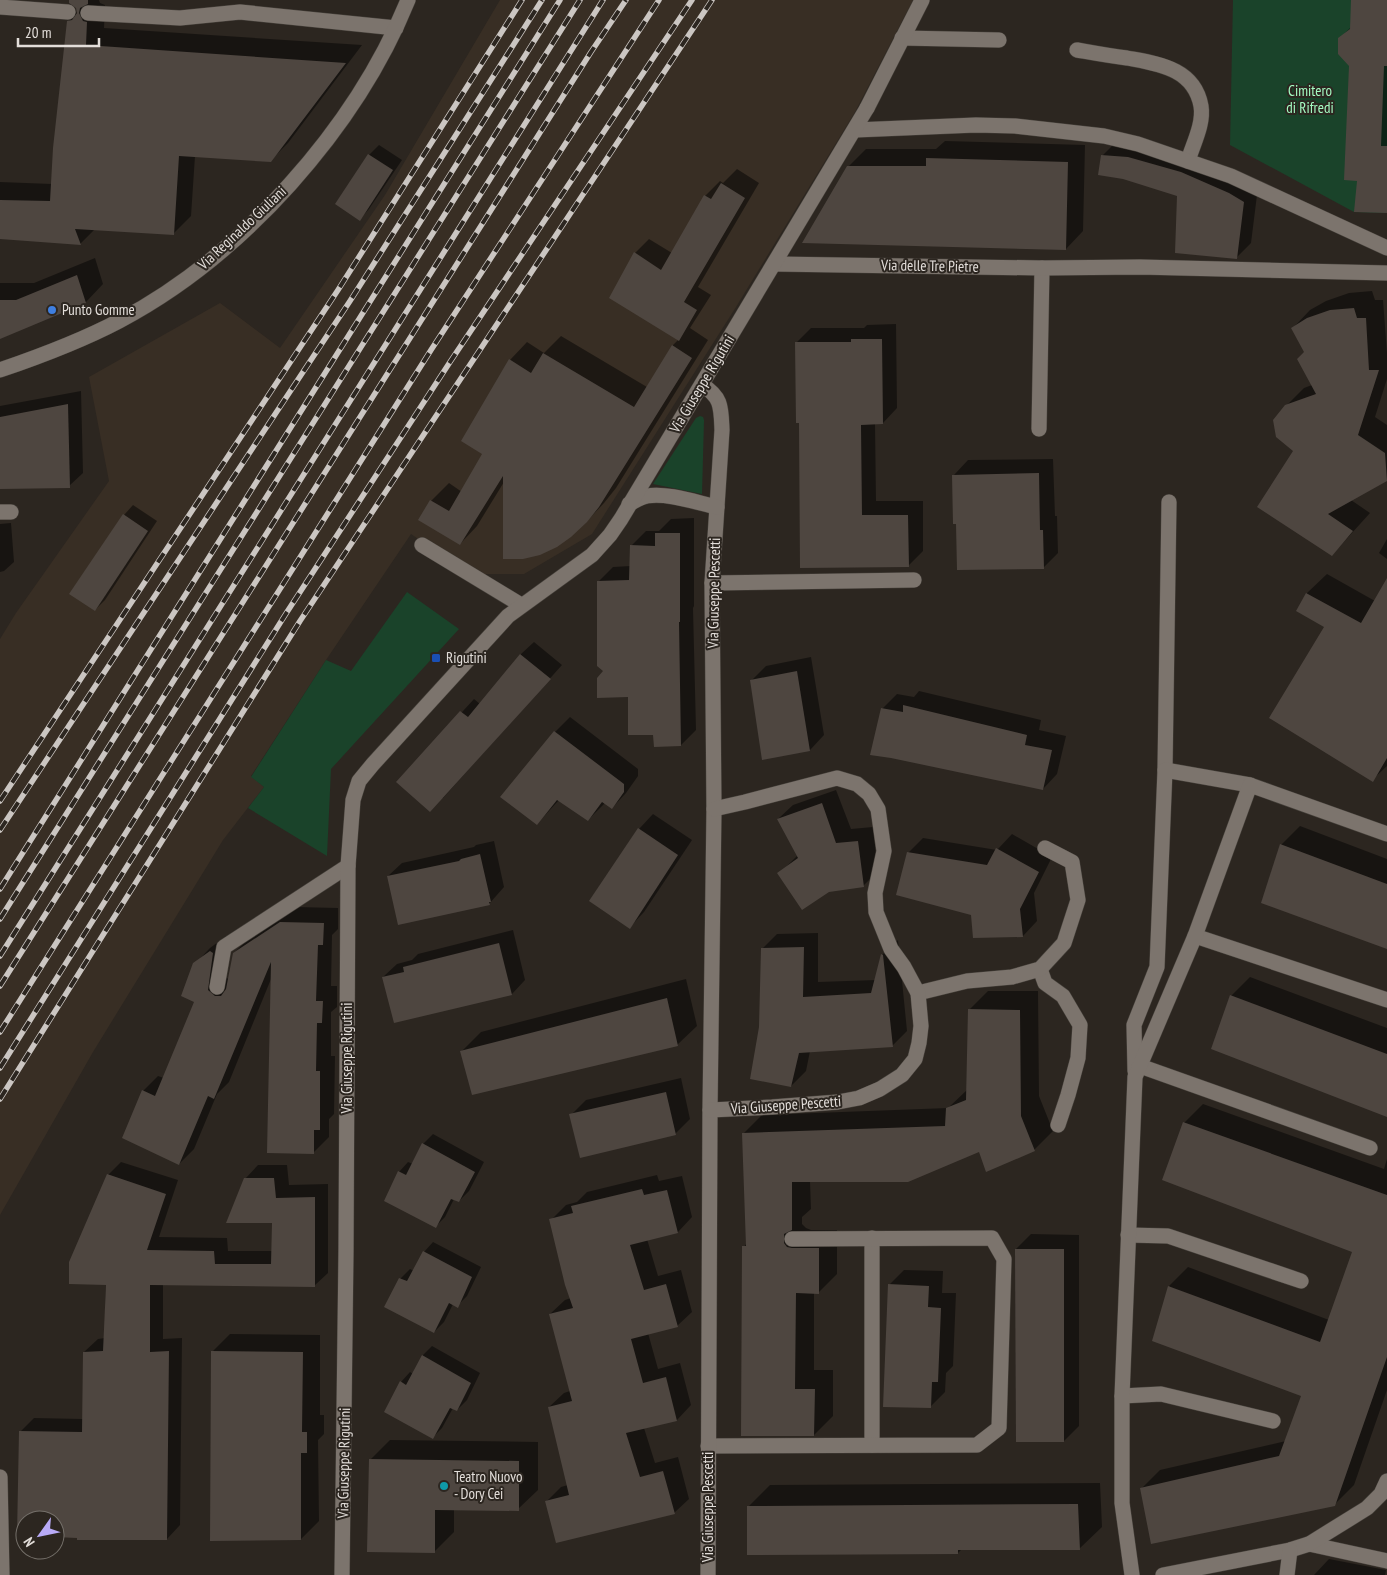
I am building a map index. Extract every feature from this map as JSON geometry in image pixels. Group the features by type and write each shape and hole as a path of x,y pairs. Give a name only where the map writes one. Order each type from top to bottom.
{"street":[{"name":"Via Reginaldo Giuliani","path":"0,370 52,352 120,321 168,291 217,255 268,207 323,144 380,60 408,0"},
{"path":"775,264 855,130 922,0"},
{"path":"0,8 68,12"},
{"path":"88,13 180,18 240,12 396,28"},
{"path":"902,38 999,40"},
{"path":"1078,50 1159,64 1179,72 1195,88 1201,107 1200,126 1188,161"},
{"path":"855,130 976,125 1014,126 1112,138 1138,144 1231,176 1387,248"},
{"name":"Via delle Tre Pietre","path":"775,264 1042,268 1140,267 1387,273"},
{"name":"Via Giuseppe Rigutini","path":"342,1575 348,866 353,800 359,781 495,629 521,605 592,554 610,535 775,264"},
{"path":"1039,429 1042,268"},
{"name":"Via Giuseppe Pescetti","path":"702,385 716,396 721,410 721,451 712,583 714,809 710,1110 708,1575"},
{"path":"629,504 639,498 652,495 717,507"},
{"path":"1132,1575 1122,1503 1122,1396 1128,1235 1138,1072 1134,1026 1157,967 1165,770 1169,502"},
{"path":"422,545 521,605"},
{"path":"712,583 914,580"},
{"path":"1165,770 1250,785 1387,834"},
{"name":"Via Giuseppe Pescetti","path":"710,1110 772,1108 838,1102 859,1098 880,1089 902,1075 914,1059 920,1043 921,1026 918,993 904,967 891,949 876,912 875,893 884,851 878,809 869,794 857,784 837,778 714,809"},
{"path":"1138,1072 1195,936 1250,785"},
{"path":"918,993 967,981 1012,977 1040,969 1064,942 1078,900 1072,862 1045,848"},
{"path":"217,987 224,948 348,866"},
{"path":"1195,936 1387,1000"},
{"path":"1040,969 1044,983 1063,996 1080,1025 1078,1058 1058,1125"},
{"path":"1138,1072 1370,1148"},
{"path":"1128,1235 1168,1236 1301,1281"},
{"path":"872,1238 872,1445"},
{"path":"708,1446 977,1445 999,1428 1004,1258 992,1238 792,1239"},
{"path":"1122,1396 1161,1394 1273,1421"},
{"path":"0,1477 2,1575"},
{"path":"1163,1575 1290,1550 1309,1544 1367,1508 1381,1494 1387,1481"},
{"path":"1309,1544 1387,1561"},
{"path":"1288,1575 1290,1550"}],"shaded area":[{"path":"500,0 913,0 855,112 736,307 592,534 524,574 469,574 411,534 251,776 264,787 223,840 93,1052 0,1215 0,639 16,613 109,481 89,377 220,303 280,348 385,195"}],"green space":[{"name":"Cimitero di Rifredi","path":"1233,0 1387,0 1387,213 1354,212 1230,145"},
{"path":"700,416 704,420 702,494 653,484 696,418"},
{"path":"407,592 459,629 331,769 327,856 248,808 264,787 251,777 326,660 351,671"}],"building":[{"path":"69,0 88,0 88,4 80,8 79,13 83,21 87,22 86,45 346,63 271,162 179,156 174,235 75,229 81,245 0,239 0,200 50,201 53,148 67,21 72,20 77,13 76,8 69,3"},
{"path":"1351,0 1387,0 1387,66 1384,66 1381,146 1387,146 1387,213 1354,212 1357,181 1344,180 1349,66 1338,54 1338,38 1350,29"},
{"path":"368,154 393,170 360,221 335,204"},
{"path":"1101,155 1128,157 1181,172 1229,193 1244,202 1237,259 1175,253 1177,196 1123,179 1098,175"},
{"path":"926,158 1068,162 1066,250 802,243 847,166 926,166"},
{"path":"721,183 745,198 684,302 697,310 679,341 609,298 634,252 661,270 704,195 711,199"},
{"path":"77,275 86,303 0,339 0,300 16,300"},
{"path":"1354,308 1357,318 1366,318 1369,370 1379,370 1358,435 1385,453 1387,481 1328,514 1353,531 1332,556 1257,507 1293,451 1276,437 1273,420 1285,405 1316,394 1297,359 1304,352 1291,328 1307,318 1330,310"},
{"path":"851,339 882,339 883,424 861,425 862,515 908,515 909,567 800,568 799,423 796,423 795,342 851,342"},
{"path":"672,345 692,358 599,507 587,522 557,547 540,555 523,559 503,559 503,476 460,545 418,520 430,500 449,511 482,454 461,441 509,359 531,373 543,353 634,407"},
{"path":"68,404 70,488 0,489 0,417"},
{"path":"1039,473 1040,530 1043,530 1044,569 957,570 956,524 953,524 952,475"},
{"path":"123,514 148,531 95,611 69,594"},
{"path":"655,533 680,533 681,746 654,747 653,735 628,735 628,697 597,698 597,678 603,671 597,666 597,581 629,580 630,545 655,546"},
{"path":"1387,578 1387,758 1373,782 1269,718 1324,627 1296,611 1306,593 1361,623"},
{"path":"520,654 551,679 430,812 396,782 460,711 468,717"},
{"path":"797,671 810,751 762,760 750,680"},
{"path":"903,705 1027,735 1025,745 1052,750 1043,790 870,755 881,708 903,712"},
{"path":"554,731 624,784 624,792 612,809 602,802 588,821 557,800 537,825 500,797"},
{"path":"822,803 836,843 858,841 864,887 829,892 802,910 777,873 798,858 777,819"},
{"path":"638,828 678,855 630,929 589,901"},
{"path":"1280,844 1387,884 1387,949 1261,903"},
{"path":"996,848 1039,872 1020,909 1023,937 973,938 971,915 896,895 907,852 987,865"},
{"path":"480,854 491,902 489,902 490,905 398,925 387,876 459,861"},
{"path":"280,922 324,923 323,945 318,945 316,1001 323,1001 322,1023 317,1023 316,1071 320,1071 320,1130 314,1130 314,1154 267,1153 271,962 214,1099 208,1096 179,1165 122,1138 142,1090 155,1096 194,1002 181,996 193,963 210,951 213,953 208,990 215,996 221,996 226,989 233,953"},
{"path":"499,943 512,995 394,1023 382,977 404,972 403,967"},
{"path":"804,947 803,997 871,993 881,954 883,955 893,1047 799,1053 791,1087 750,1079 759,1027 761,948"},
{"path":"1230,995 1387,1054 1387,1117 1211,1049"},
{"path":"667,998 678,1046 472,1095 460,1051"},
{"path":"968,1009 1020,1010 1021,1116 1035,1151 986,1172 979,1152 908,1182 792,1182 792,1230 784,1234 784,1243 787,1247 792,1248 819,1248 819,1294 796,1293 795,1389 815,1389 814,1436 741,1436 742,1246 746,1246 742,1133 945,1126 946,1108 966,1100"},
{"path":"666,1092 676,1135 580,1158 569,1114"},
{"path":"1183,1122 1387,1195 1387,1357 1335,1506 1151,1544 1140,1488 1279,1456 1301,1396 1152,1341 1168,1286 1320,1342 1352,1252 1162,1180"},
{"path":"422,1143 475,1172 459,1202 451,1199 436,1228 384,1201 398,1171 406,1175"},
{"path":"107,1174 166,1194 147,1250 214,1251 215,1264 271,1264 272,1223 226,1223 244,1178 274,1178 276,1198 315,1197 315,1287 150,1285 150,1352 169,1351 167,1540 77,1540 77,1538 65,1537 65,1510 17,1510 19,1431 82,1432 83,1352 103,1351 106,1285 69,1284 69,1262"},
{"path":"642,1189 644,1195 667,1190 678,1233 630,1245 644,1290 666,1284 678,1327 631,1339 643,1383 666,1377 677,1421 626,1433 640,1477 663,1471 675,1514 556,1543 545,1501 569,1495 548,1407 572,1401 549,1314 573,1308 565,1285 549,1219 573,1213 571,1206"},
{"path":"1015,1249 1064,1249 1064,1442 1016,1442"},
{"path":"423,1251 472,1277 458,1308 449,1303 434,1333 384,1307 399,1278 407,1281"},
{"path":"888,1284 929,1286 928,1307 941,1308 938,1382 932,1382 931,1408 883,1407"},
{"path":"211,1351 303,1352 302,1432 307,1432 307,1453 301,1453 301,1540 210,1541"},
{"path":"422,1355 471,1383 457,1411 450,1408 433,1439 384,1412 400,1381 406,1385"},
{"name":"Teatro Nuovo - Dory Cei","path":"369,1459 519,1461 519,1511 435,1510 435,1553 367,1552"},
{"path":"1078,1504 1080,1550 958,1550 958,1554 747,1555 747,1506"}],"railway":[{"path":"0,801 338,290 522,0"},
{"path":"0,830 350,301 542,0"},
{"path":"0,889 560,0"},
{"path":"0,919 580,0"},
{"path":"0,956 603,0"},
{"path":"0,986 591,52 626,0"},
{"path":"0,1032 431,350 659,0"},
{"path":"0,1068 287,612 450,362 692,0"},
{"path":"0,1099 300,621 712,0"}],"place":[{"name":"Punto Gomme","path":"52,310"},
{"name":"Rigutini","path":"436,658"},
{"name":"Teatro Nuovo - Dory Cei","path":"444,1486"}]}
